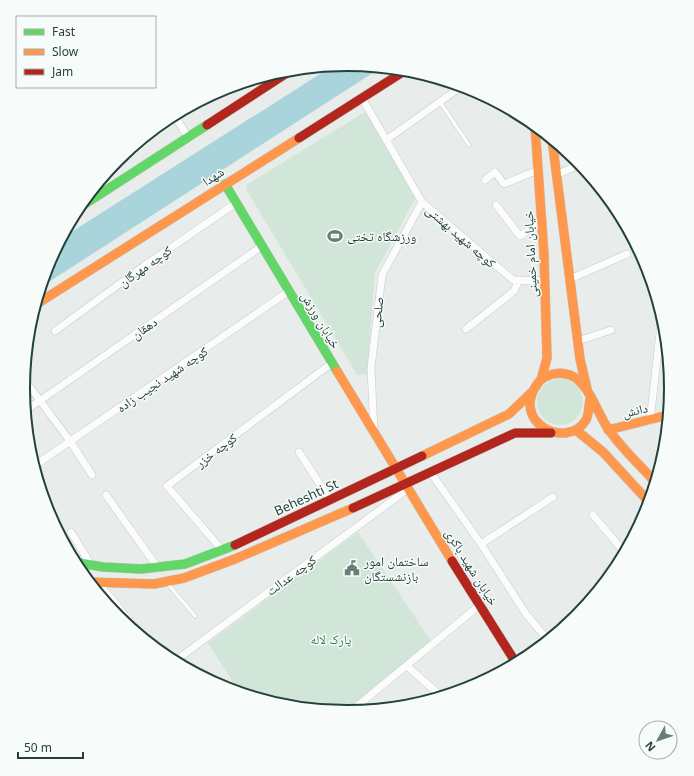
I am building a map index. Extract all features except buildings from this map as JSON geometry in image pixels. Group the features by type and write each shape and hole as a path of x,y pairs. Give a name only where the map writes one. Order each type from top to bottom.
{"main road":[{"name":"شهدا","path":"43,300 398,75"},
{"path":"92,200 278,79"},
{"name":"خیابان امام خمینی","path":"536,134 542,221 547,358 541,380"},
{"path":"102,587 154,584 184,578 235,559 406,487 431,473 515,433 568,433 576,430 588,416 589,395 578,341 553,148"},
{"name":"خیابان ورزش","path":"225,184 396,469"},
{"path":"551,433 537,424 532,416 530,400 532,392 541,380 555,373 570,375 583,384 608,430 651,477"},
{"name":"Beheshti St","path":"83,564 141,569 158,568 184,564 222,550 396,469 509,414 532,392"},
{"name":"دانش","path":"608,430 662,417"},
{"path":"576,430 603,452 644,497"},
{"name":"خیابان شهید باکری","path":"396,469 513,658"}],"street":[{"path":"386,140 456,91"},
{"name":"کوچه شهید بهشتی","path":"362,98 422,202 513,280 544,281"},
{"path":"177,120 188,137"},
{"path":"556,175 574,167"},
{"path":"485,180 495,172 504,184 538,170"},
{"name":"صلحی","path":"374,433 371,368 382,275 422,202"},
{"name":"کوچه مهرگان","path":"55,331 144,266 236,203"},
{"path":"496,205 520,236 542,221"},
{"name":"دهقان","path":"31,407 262,246"},
{"path":"570,279 627,254"},
{"path":"466,329 514,291 519,280"},
{"name":"کوچه شهید نجیب زاده","path":"39,462 289,291"},
{"path":"578,341 611,330"},
{"path":"650,420 660,337"},
{"name":"کوچه خزر","path":"222,550 167,486 332,363"},
{"path":"30,387 70,441 92,474"},
{"path":"299,452 330,500"},
{"path":"431,473 481,544 526,614 544,636"},
{"name":"کوچه عدالت","path":"180,658 406,487"},
{"path":"106,495 158,568"},
{"path":"481,544 553,497"},
{"path":"593,515 621,548"},
{"path":"71,532 91,565"},
{"path":"102,587 118,607"},
{"path":"359,704 481,604"},
{"path":"408,667 437,692"}],"lane":[{"path":"440,102 468,145"},
{"path":"166,582 195,616"}],"green space":[{"name":"ورزشگاه تختی","path":"365,112 414,190 415,199 375,273 367,374 357,375 246,189 246,185"},
{"path":"560,379 573,383 579,389 583,402 579,415 573,421 560,425 547,421 541,415 537,402 541,389 547,383"},
{"name":"پارک لاله","path":"358,532 435,647 357,705 347,705 285,699 234,684 208,643"}],"water":[{"path":"347,71 373,73 48,282 70,233 322,72"}],"traffic: fast":[{"path":"93,198 207,125"},
{"path":"225,184 337,371"},
{"path":"83,563 103,567 141,569 185,564 235,545"}],"traffic: slow":[{"path":"536,134 544,255 547,358 541,380"},
{"path":"43,300 299,138"},
{"path":"553,148 580,359 587,389"},
{"path":"337,371 452,561"},
{"path":"590,399 586,420 577,429 566,433 555,432 544,428 535,420 531,410 531,397 541,380 547,376 562,373 573,377 580,381 587,390 605,425 614,437 651,477"},
{"path":"422,456 509,414 532,392"},
{"path":"608,430 662,416"},
{"path":"576,430 603,452 644,497"},
{"path":"97,582 154,584 184,578 235,559 353,508"}],"traffic: jam":[{"path":"299,138 398,75"},
{"path":"207,125 278,79"},
{"path":"353,508 515,433 551,433"},
{"path":"235,545 422,456"},
{"path":"452,561 513,658"}],"place":[{"name":"ورزشگاه تختی","path":"335,236"},
{"name":"ساختمان امور بازنشستگان","path":"352,568"}]}
